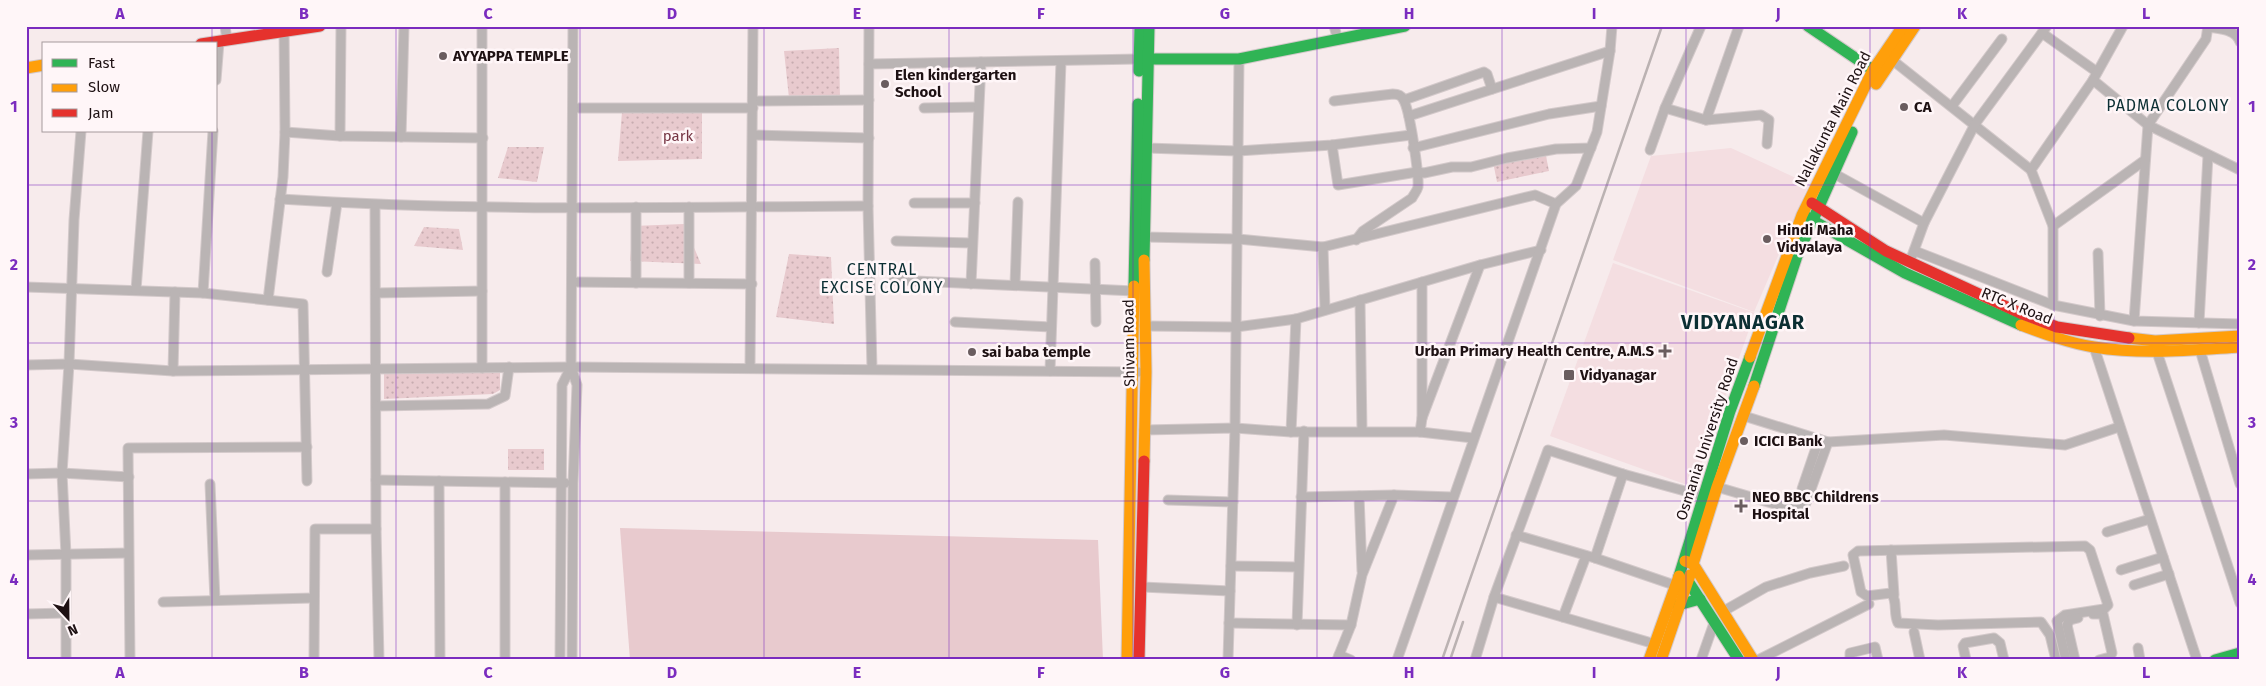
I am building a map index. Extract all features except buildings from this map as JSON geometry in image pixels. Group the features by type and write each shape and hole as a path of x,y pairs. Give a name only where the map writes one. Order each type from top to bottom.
{"main road":[{"path":"215,42 284,29 320,26"},
{"name":"Shivam Road","path":"1140,26 1144,44"},
{"name":"Shivam Road","path":"1127,660 1128,588 1132,530 1134,291 1143,59 1144,44 1149,26"},
{"path":"1143,59 1239,59 1405,26"},
{"path":"1808,26 1873,70"},
{"name":"Nallakunta Main Road","path":"1814,205 1873,70 1903,26"},
{"name":"Nallakunta Main Road","path":"1814,205 1834,173 1855,126 1891,59 1914,26"},
{"name":"Shivam Road","path":"1139,660 1146,372 1144,326 1146,148 1143,59"},
{"path":"26,68 42,65"},
{"name":"Osmania University Road","path":"1660,660 1678,605 1703,496 1730,411 1807,217 1814,205"},
{"name":"RTC X Road","path":"1814,205 1886,251 2020,313 2055,332 2087,333 2155,341 2240,336"},
{"name":"Osmania University Road","path":"1688,563 1744,416 1797,256 1807,217"},
{"name":"RTC X Road","path":"1807,217 1905,273 2010,321 2055,332 2094,347 2157,352 2240,347"},
{"path":"1688,563 1753,660"},
{"path":"1682,583 1700,599 1739,660"},
{"name":"Osmania University Road","path":"1649,660 1682,583"},
{"path":"1678,605 1700,599"},
{"path":"2215,660 2240,654"}],"street":[{"path":"218,69 225,26"},
{"path":"340,136 341,26"},
{"path":"401,137 404,26"},
{"path":"482,26 482,368"},
{"path":"572,660 573,483 577,384 571,367 573,26"},
{"path":"750,368 754,26"},
{"path":"869,26 868,206 872,369"},
{"path":"1334,26 1338,40"},
{"path":"1397,660 1452,497 1556,204 1576,186 1591,148 1601,106 1612,26"},
{"path":"1650,150 1665,108 1701,26"},
{"path":"1706,120 1739,26"},
{"path":"2031,170 2095,76 2123,26"},
{"path":"2134,321 2148,125 2206,39 2208,27 2234,32 2240,42"},
{"path":"268,300 280,199 285,132 284,29"},
{"path":"1909,263 1924,223 1975,124 2044,30 2148,125 2240,170"},
{"path":"1952,106 2002,40"},
{"path":"1409,116 1610,51"},
{"path":"869,64 1143,59"},
{"path":"1228,660 1235,428 1239,59"},
{"path":"1891,59 2031,170 2052,226 2053,305"},
{"path":"1050,371 1061,61"},
{"path":"971,284 981,62"},
{"path":"1404,100 1484,72 1487,74 1492,89"},
{"path":"1334,101 1393,94 1400,95 1404,100 1409,116 1418,189 1412,198 1363,231 1356,240"},
{"path":"574,108 754,105 869,100"},
{"path":"1413,148 1531,118 1601,106"},
{"path":"924,108 978,107"},
{"path":"1665,108 1706,120 1766,116 1768,120 1767,144"},
{"path":"66,660 66,554 62,472 81,132"},
{"path":"136,290 148,132"},
{"path":"203,293 213,132"},
{"path":"285,132 340,136 483,138"},
{"path":"1146,148 1238,151 1332,145 1411,135"},
{"path":"753,136 869,138"},
{"path":"1332,145 1338,185 1417,172 1424,173 1452,167 1477,166 1507,158 1556,149 1591,148"},
{"path":"2199,323 2208,155"},
{"path":"2052,226 2145,160"},
{"path":"1834,173 1924,223"},
{"path":"1145,237 1238,239 1324,247 1535,195 1556,204"},
{"path":"280,199 375,205 573,208 868,206"},
{"path":"1015,286 1018,202"},
{"path":"327,272 337,203"},
{"path":"914,203 974,203"},
{"path":"375,205 376,529 379,660"},
{"path":"689,207 689,283"},
{"path":"636,208 636,283"},
{"path":"896,241 972,243"},
{"path":"1324,247 1326,310"},
{"path":"1144,326 1236,327 1296,319 1480,265 1541,250"},
{"path":"1914,251 2053,305 2100,316 2134,321 2240,324"},
{"path":"2098,252 2100,316"},
{"path":"1095,263 1096,322"},
{"path":"1422,418 1480,265"},
{"path":"894,280 1134,291"},
{"path":"572,282 752,284"},
{"path":"1420,432 1422,418 1422,282"},
{"path":"26,287 203,293 303,304 306,369 307,481"},
{"path":"376,293 482,291"},
{"path":"173,371 176,292"},
{"path":"1360,300 1362,431"},
{"path":"1291,432 1296,319"},
{"path":"954,322 1051,327"},
{"path":"2094,347 2197,660"},
{"path":"2200,350 2240,484"},
{"path":"2157,352 2240,603"},
{"path":"26,365 69,364 173,371 571,367 1146,372"},
{"path":"377,406 488,404 505,396 509,367"},
{"path":"560,660 562,385 571,367"},
{"path":"1744,416 1823,440 1944,435 2065,445 2119,427"},
{"path":"1144,430 1235,428 1291,432 1420,432 1473,438"},
{"path":"1297,625 1304,431"},
{"path":"1717,487 1792,509 1800,507 1806,503 1823,440"},
{"path":"1802,489 1823,440"},
{"path":"130,660 128,448 307,447"},
{"path":"1478,659 1494,596 1548,450 1623,474 1703,496"},
{"path":"26,474 62,472 129,477"},
{"path":"1595,558 1623,474"},
{"path":"376,480 573,483"},
{"path":"439,481 440,660"},
{"path":"505,482 505,660"},
{"path":"210,484 215,600"},
{"path":"1301,497 1394,495 1452,497"},
{"path":"1351,660 1338,657 1351,626 1362,575 1394,495"},
{"path":"1359,496 1362,575"},
{"path":"1168,500 1232,502"},
{"path":"2107,532 2150,519"},
{"path":"314,660 315,529 376,529"},
{"path":"1516,535 1682,583"},
{"path":"1894,595 1887,592 1864,595 1853,557 1855,552 2085,546 2090,550 2093,558 2107,599 2107,607 2065,615 2057,621 2066,660"},
{"path":"1891,550 1895,616 1898,623 2041,622 2050,635 2056,660"},
{"path":"26,555 128,553"},
{"path":"1563,617 1586,556"},
{"path":"2121,570 2163,557"},
{"path":"1231,566 1298,567"},
{"path":"1722,612 1766,587 1810,573 1844,566"},
{"path":"2134,585 2169,574"},
{"path":"1142,587 1230,591"},
{"path":"1494,596 1655,644"},
{"path":"164,602 313,598"},
{"path":"1758,660 1869,604"},
{"path":"26,614 66,613"},
{"path":"2074,660 2068,623 2072,619 2099,613 2104,617 2112,653 2110,656 2099,660"},
{"path":"1229,622 1351,626"},
{"path":"1701,660 1714,623"},
{"path":"2046,627 2057,624"},
{"path":"1914,632 1920,660"},
{"path":"1966,660 1963,646 1965,643 1994,638 2000,643 2004,660"},
{"path":"1850,660 1850,653 1876,647 1878,660"},
{"path":"2138,648 2140,660"}],"shaded area":[{"name":"Hindi Maha Vidyalaya","path":"1731,148 1809,184 1754,312 1613,260 1651,156"},
{"path":"1613,263 1755,313 1693,487 1550,436"}],"green space":[{"path":"839,48 840,97 789,98 784,51"},
{"name":"park","path":"622,112 702,112 702,159 618,161"},
{"path":"508,147 544,147 537,182 498,178"},
{"path":"1545,151 1549,171 1497,182 1493,162"},
{"path":"684,224 701,264 630,261 633,226"},
{"path":"424,227 459,229 463,250 414,246"},
{"path":"789,254 831,257 834,324 776,317"},
{"path":"384,373 500,373 500,390 493,394 384,399"},
{"path":"508,449 544,449 544,470 508,470"},
{"path":"620,528 1098,540 1103,660 630,660"}],"railway":[{"path":"1442,660 1662,26"},
{"path":"1450,660 1463,622"}],"traffic: fast":[{"path":"1139,71 1140,26"},
{"path":"1144,260 1149,26"},
{"path":"1148,59 1239,59 1405,26"},
{"path":"1808,26 1873,70"},
{"path":"1134,286 1138,104"},
{"path":"1754,386 1797,256 1852,132"},
{"path":"1805,216 1905,273 2021,325"},
{"path":"1739,660 1688,581 1679,576 1730,411 1750,357"},
{"path":"1678,605 1700,599"},
{"path":"2215,660 2240,653"}],"traffic: slow":[{"path":"1750,357 1802,215 1873,70 1903,26"},
{"path":"1876,84 1915,26"},
{"path":"26,68 42,65"},
{"path":"1144,260 1146,372 1144,461"},
{"path":"1127,660 1134,286"},
{"path":"2021,325 2075,343 2131,351 2240,347"},
{"path":"2129,338 2155,341 2240,336"},
{"path":"1693,564 1717,487 1754,386"},
{"path":"1685,561 1693,564 1753,660"},
{"path":"1661,660 1690,575"},
{"path":"1649,660 1679,576"}],"traffic: jam":[{"path":"214,42 320,26"},
{"path":"1812,203 1886,251 2020,313 2057,327 2129,338"},
{"path":"1139,660 1144,461"}],"place":[{"name":"AYYAPPA TEMPLE","path":"443,56"},
{"name":"Elen kindergarten School","path":"885,84"},
{"name":"CA","path":"1904,107"},
{"name":"Hindi Maha Vidyalaya","path":"1767,239"},
{"name":"Urban Primary Health Centre, A.M.S","path":"1665,351"},
{"name":"sai baba temple","path":"972,352"},
{"name":"Vidyanagar","path":"1569,375"},
{"name":"ICICI Bank","path":"1744,441"},
{"name":"NEO BBC Childrens Hospital","path":"1741,506"}],"district":[{"name":"PADMA COLONY","path":"2168,105"},
{"name":"CENTRAL EXCISE COLONY","path":"882,278"},
{"name":"VIDYANAGAR","path":"1743,322"}]}
